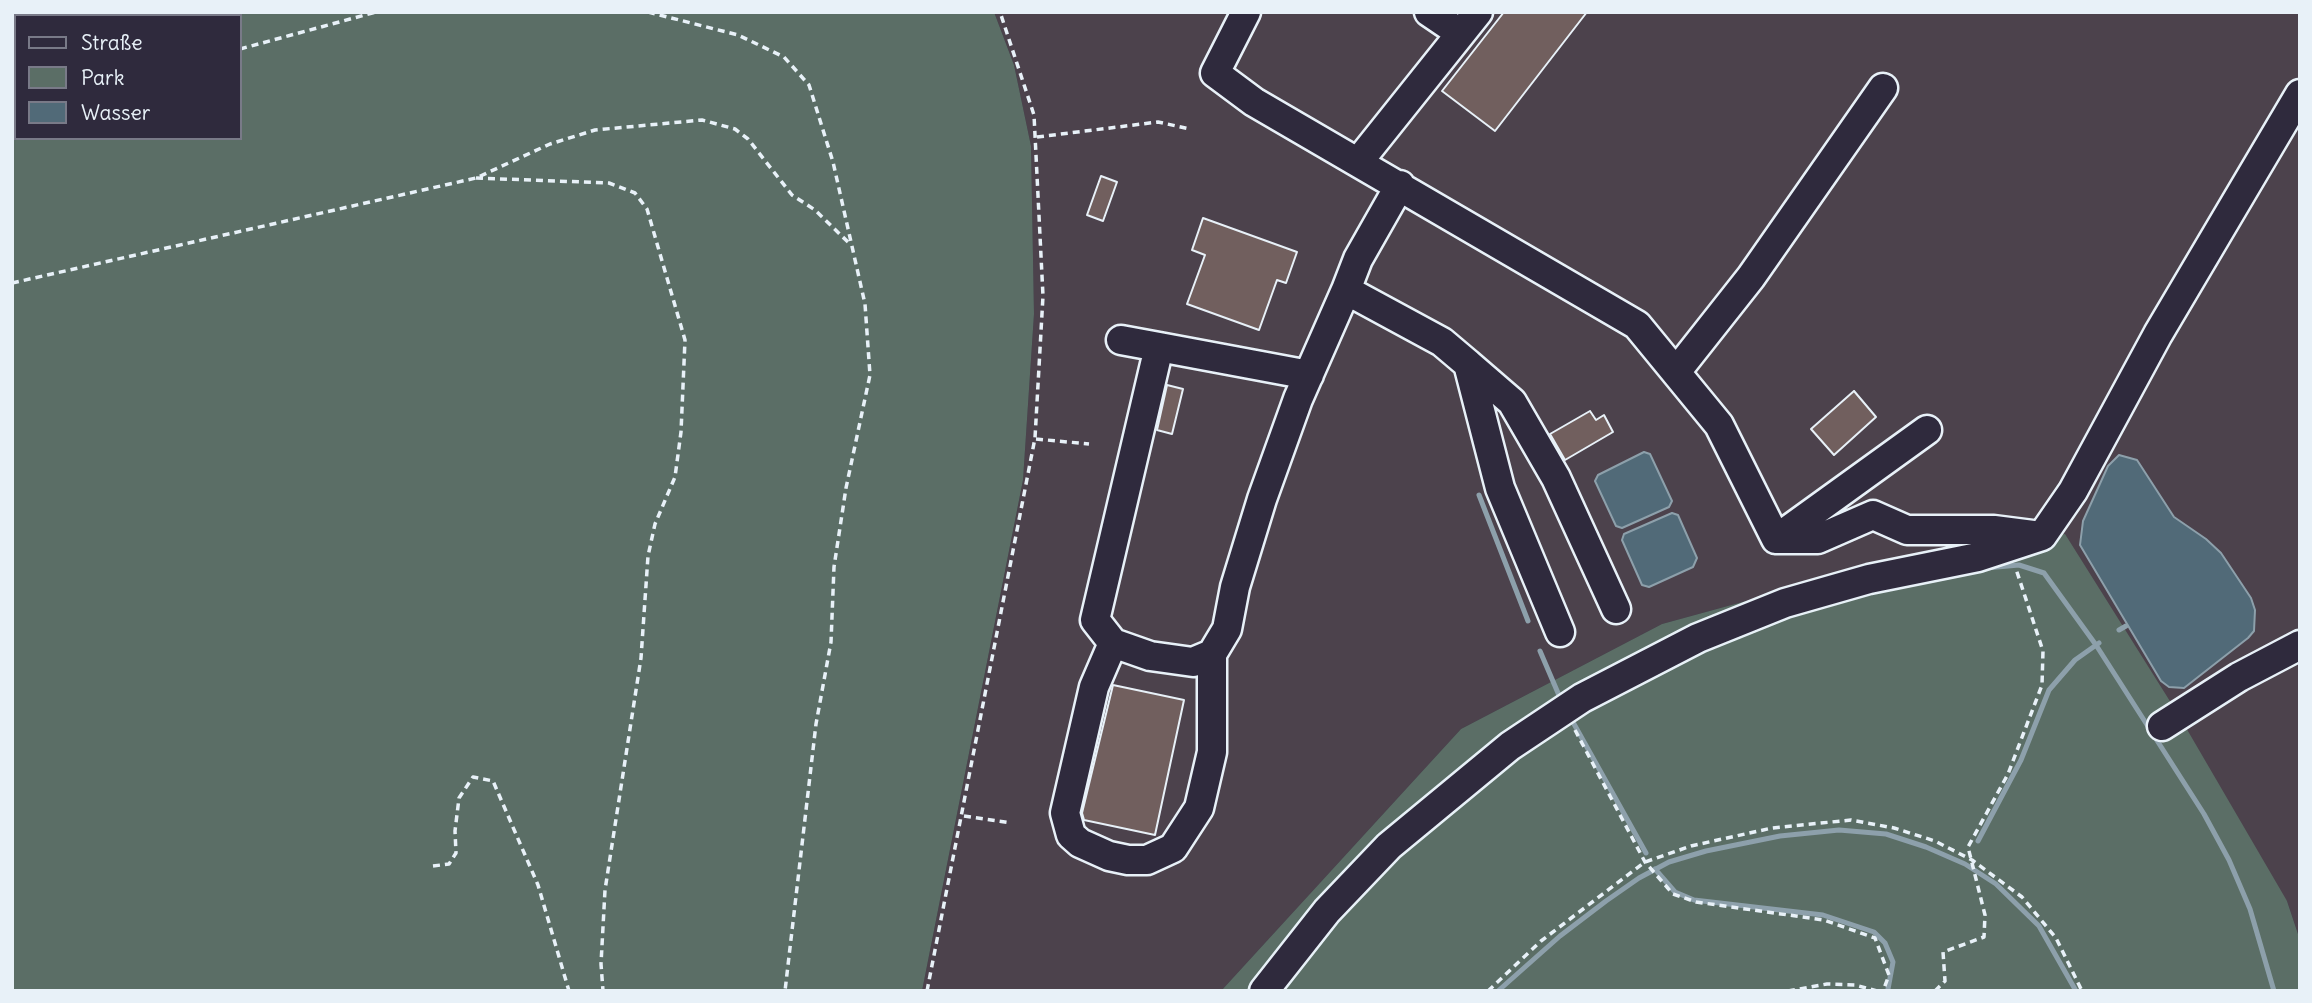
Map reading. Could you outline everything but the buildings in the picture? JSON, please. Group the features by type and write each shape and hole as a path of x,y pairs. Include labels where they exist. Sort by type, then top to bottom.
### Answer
{"lane":[{"path":"1246,12 1215,73 1254,102 1637,326 1719,425 1776,539"},
{"path":"1359,161 1469,23 1429,12"},
{"path":"1676,372 1751,278 1883,88"},
{"path":"1264,991 1327,911 1390,846 1468,778 1564,710 1652,659 1785,603 1869,579 1978,557 2042,536 2073,491 2158,334 2300,94"},
{"path":"1113,643 1094,687 1065,813 1071,835 1080,844 1109,856 1147,860 1159,857 1172,848 1199,808 1212,752 1212,654 1227,629 1235,587 1262,499 1309,375 1358,259 1400,185"},
{"path":"1346,290 1442,342 1511,402 1556,478 1616,609"},
{"path":"1121,340 1309,375"},
{"path":"1159,347 1095,620 1113,643 1150,656 1193,662 1212,654"},
{"path":"1468,364 1500,488 1560,632"},
{"path":"1776,539 1927,430"},
{"path":"1776,539 1818,539 1873,515 1907,530 1994,530 2042,536"},
{"path":"2162,726 2239,677 2300,645"}],"path":[{"path":"242,48 376,12"},
{"path":"648,12 738,35 784,57 809,85 834,162 864,304 870,375 845,488 834,567 831,642 816,724 785,991"},
{"path":"927,991 964,816 973,748 1035,438 1043,296 1036,137 1034,114 1000,12"},
{"path":"12,283 476,178 550,144 595,130 702,120 735,129 748,139 792,195 815,210 849,243"},
{"path":"1036,137 1158,122 1190,129"},
{"path":"476,178 609,183 635,192 647,209 685,340 681,432 675,477 655,524 648,555 641,658 605,890 601,964 603,991"},
{"path":"1035,438 1069,444 1089,444"},
{"path":"1934,991 1945,981 1943,952 1984,937 1985,915 1968,847 2008,774 2042,685 2043,651 2008,547"},
{"path":"1564,710 1645,862 1673,894 1696,902 1824,920 1875,938 1889,975 1883,991"},
{"path":"433,866 449,864 457,853 455,831 459,798 473,777 494,781 538,885 569,991"},
{"path":"964,816 1012,823"},
{"path":"1488,991 1541,942 1645,862 1691,846 1772,828 1852,820 1894,828 1935,841 1972,860 2022,897 2056,938 2082,991"},
{"path":"1788,991 1827,984 1855,985 1877,991"}],"shaded area":[{"path":"994,12 2300,12 2300,940 2287,901 1903,558 1662,624 1461,729 1221,991 922,991 1023,480 1034,314 1031,146 1014,65"}],"green space":[{"path":"12,12 994,12 1014,65 1031,146 1034,314 1023,480 922,991 12,991"},
{"path":"2065,534 2178,714 2287,901 2300,940 2300,991 1221,991 1461,729 1662,624 1903,558"}],"water":[{"path":"1644,452 1650,454 1672,501 1669,507 1622,528 1616,526 1595,481 1598,475"},
{"path":"2119,455 2137,460 2174,517 2221,553 2251,598 2255,610 2254,631 2248,638 2184,688 2169,687 2161,681 2080,545 2083,521 2108,466"},
{"path":"1672,513 1678,515 1697,558 1693,567 1649,587 1642,585 1622,540 1624,534"}],"waterway":[{"path":"1479,495 1528,621"},
{"path":"1986,568 2019,565 2044,573 2096,645 2204,814 2229,860 2250,909 2274,991"},
{"path":"2119,630 2126,626"},
{"path":"1978,841 2021,760 2049,690 2075,660 2099,643"},
{"path":"1540,651 1561,700"},
{"path":"1569,715 1646,853"},
{"path":"1498,991 1560,936 1606,901 1639,878 1669,862 1706,851 1780,836 1839,830 1886,834 1926,847 1965,864 1996,884 2039,926 2076,991"},
{"path":"1655,869 1675,892 1694,900 1823,915 1874,932 1885,943 1893,962 1888,989"}]}
